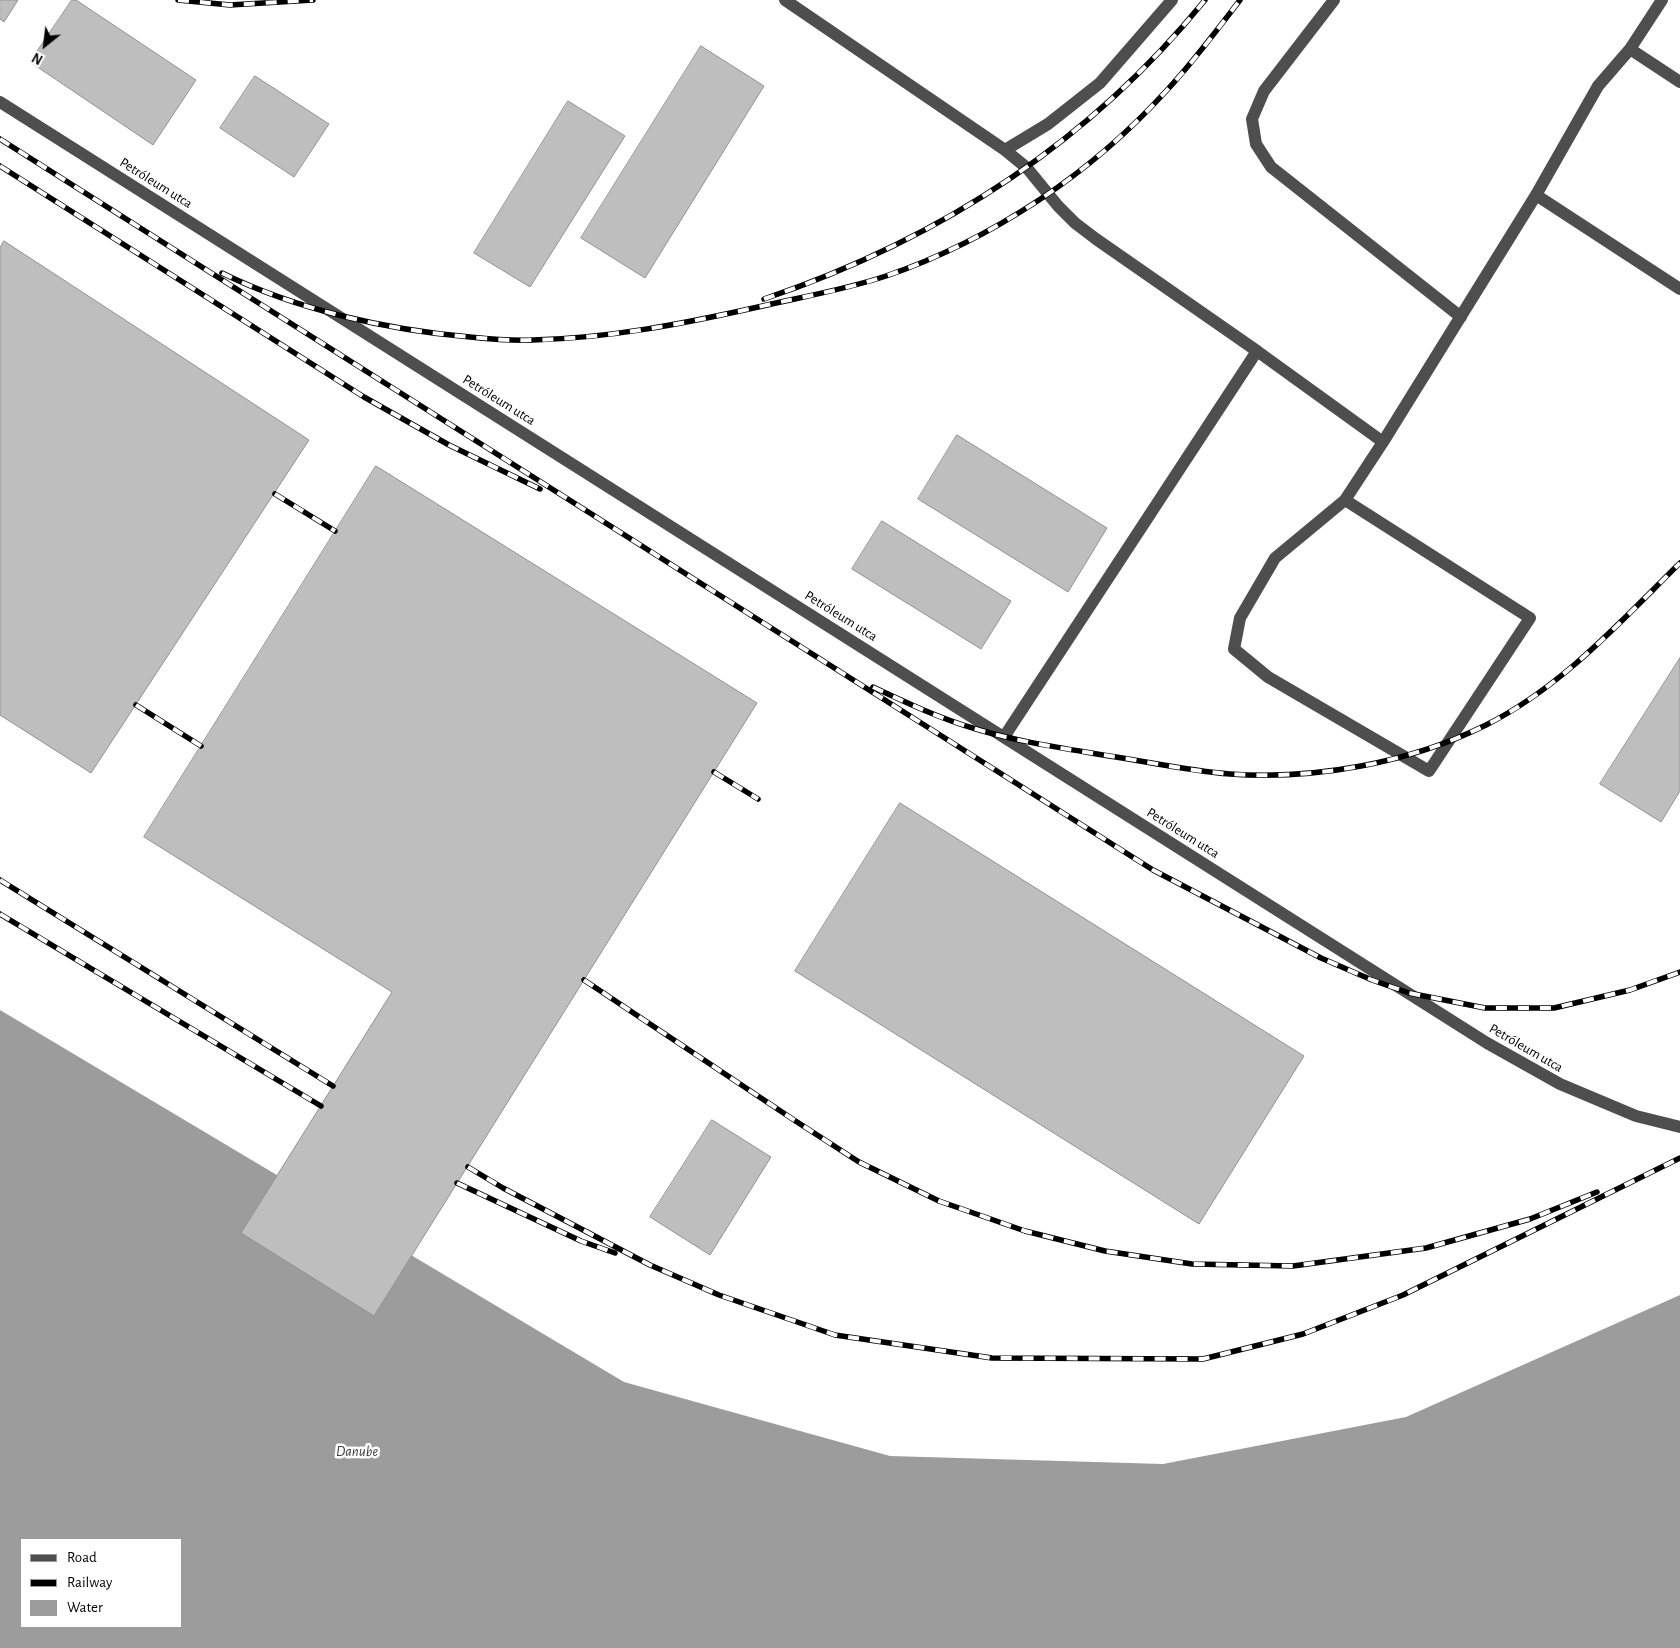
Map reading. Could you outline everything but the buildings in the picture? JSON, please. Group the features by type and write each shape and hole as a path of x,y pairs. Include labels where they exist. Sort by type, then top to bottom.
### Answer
{"street":[{"path":"785,0 1005,150 1027,168 1058,206 1082,229 1257,350 1383,442"},
{"path":"1005,150 1048,124 1100,82 1172,0"},
{"path":"1334,0 1264,91 1252,119 1256,144 1271,167 1461,317"},
{"path":"1344,500 1530,618 1428,770 1268,677 1234,649 1240,618 1274,558 1344,500 1383,442 1536,195 1598,86 1630,49 1662,0"},
{"path":"1630,49 1680,82"},
{"name":"Petróleum utca","path":"0,102 1486,1043 1560,1084 1636,1116 1680,1127"},
{"path":"1536,195 1680,289"},
{"path":"1004,737 1257,350"}],"water":[{"name":"Danube","path":"0,1010 624,1382 890,1456 1163,1464 1406,1417 1680,1295 1680,1648 0,1648"}],"railway":[{"path":"178,0 230,5 313,0"},
{"path":"764,299 828,275 890,248 949,216 1006,181 1060,142 1112,99 1160,51 1205,0"},
{"path":"222,273 281,298 343,316 439,334 517,340 562,339 646,329 730,313 854,285 906,269 965,243 1021,211 1074,175 1107,149 1153,105 1178,78 1240,0"},
{"path":"0,139 1153,870 1321,958 1372,980 1409,993 1485,1008 1554,1008 1630,990 1680,972"},
{"path":"0,166 364,397 449,445 540,489"},
{"path":"275,494 335,531"},
{"path":"873,687 924,710 993,734 1187,769 1230,774 1262,775 1295,774 1361,766 1426,750 1486,725 1514,710 1565,673 1589,652 1680,563"},
{"path":"136,705 201,746"},
{"path":"714,772 758,799"},
{"path":"0,880 333,1086"},
{"path":"0,914 321,1106"},
{"path":"584,980 859,1162 939,1201 1025,1231 1105,1251 1192,1264 1293,1266 1426,1248 1530,1219 1597,1192"},
{"path":"468,1167 503,1188 650,1265 719,1295 835,1335 992,1358 1203,1359 1303,1334 1403,1295 1680,1158"},
{"path":"457,1183 581,1241 615,1253"}]}
